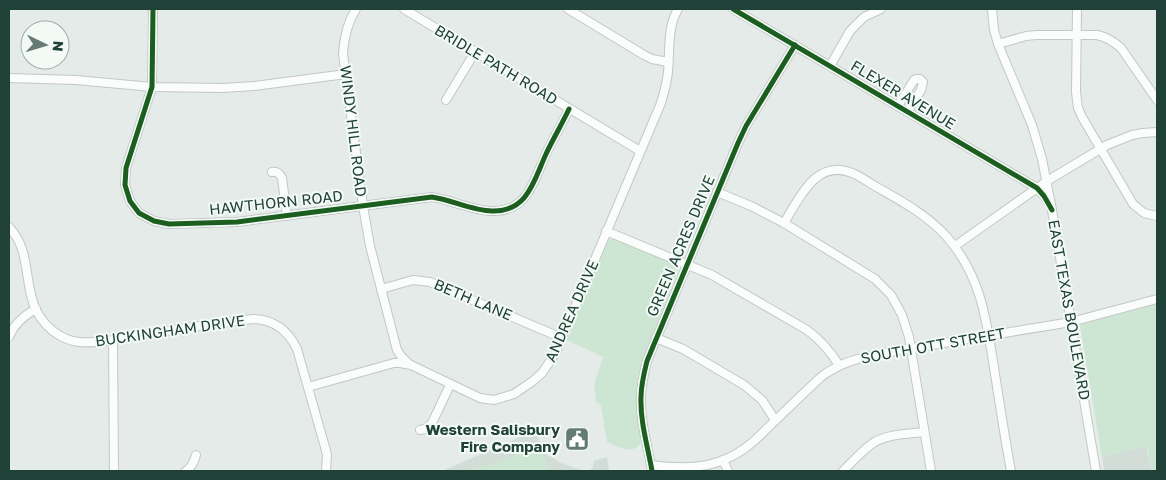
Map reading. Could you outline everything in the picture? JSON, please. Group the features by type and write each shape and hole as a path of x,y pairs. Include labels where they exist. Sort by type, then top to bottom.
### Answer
{"street":[{"name":"HAWTHORN ROAD","path":"153,9 152,87 124,178 130,201 139,213 154,221 169,224 237,222 432,197 484,210 507,209 523,200 533,186 546,154 569,109"},
{"name":"WINDY HILL ROAD","path":"356,9 345,36 344,54 363,206 370,246 397,350 400,356 411,365"},
{"name":"BRIDLE PATH ROAD","path":"404,9 640,151"},
{"path":"568,9 644,55 652,59 668,62"},
{"name":"ANDREA DRIVE","path":"308,387 394,363 400,363 411,365 480,398 494,400 514,394 529,385 542,373 555,354 562,338 664,92 667,81 670,32 678,9"},
{"name":"FLEXER AVENUE","path":"733,9 1036,188 1044,196 1052,210"},
{"path":"830,66 850,31 864,17 881,9"},
{"name":"EAST TEXAS BOULEVARD","path":"992,9 994,30 998,44 1032,125 1047,181 1096,471"},
{"path":"1077,9 1077,99 1082,117 1133,204 1144,213 1157,216"},
{"path":"998,44 1026,36 1077,35 1103,37 1121,48 1157,100"},
{"name":"GREEN ACRES DRIVE","path":"652,468 642,414 641,398 644,373 686,264 742,135 795,45"},
{"path":"446,100 475,52"},
{"path":"9,78 76,80 152,87 238,87 346,74"},
{"path":"898,106 914,80 920,79 923,82 922,87 907,112"},
{"path":"955,246 1036,188 1100,148 1121,138 1157,132"},
{"path":"784,223 807,185 813,179 833,170 846,171 853,173 917,210 932,222 955,246 975,280 984,311 1011,471"},
{"path":"272,172 277,172 282,178 287,216"},
{"path":"717,192 751,206 784,223 866,273 884,286 891,295 902,315 909,337 931,471"},
{"name":"BUCKINGHAM DRIVE","path":"9,227 16,234 22,248 36,309 46,325 70,340 88,342 113,340 246,320 263,320 284,330 297,348 325,447 326,471"},
{"path":"606,231 730,284 818,338 839,365"},
{"name":"BETH LANE","path":"381,289 413,280 430,282 562,338"},
{"name":"SOUTH OTT STREET","path":"652,468 690,468 702,466 723,460 745,448 821,377 839,365 867,356 1071,322 1157,299"},
{"path":"9,338 19,320 36,309"},
{"path":"656,338 683,349 744,385 762,400 775,420"},
{"path":"113,340 114,471"},
{"path":"420,430 425,429 432,423 450,385"},
{"path":"843,471 866,448 880,439 924,432"},
{"path":"186,471 191,467 196,455"},
{"path":"723,460 728,471"}],"shaded area":[{"path":"536,430 543,452 561,463 584,471 442,471"},
{"path":"1144,446 1147,448 1152,471 1104,471 1102,457"},
{"path":"607,457 609,471 589,471 593,467 594,461"}],"green space":[{"path":"610,239 616,239 670,261 677,266 678,272 642,360 638,380 637,407 642,438 636,448 628,450 607,442 601,405 596,402 594,385 603,357 567,340"},
{"path":"1157,304 1157,471 1152,471 1148,448 1144,446 1102,457 1080,326"},
{"path":"539,445 549,471 468,471 483,467"}],"cycle path":[{"path":"153,9 152,87 126,168 125,185 130,201 139,213 154,221 169,224 237,222 432,197 485,211 504,210 514,206 528,193 569,109"},
{"path":"733,9 1037,188 1052,210"},
{"path":"652,471 641,406 642,384 647,361 738,143 746,126 795,45"}],"place":[{"name":"Western Salisbury Fire Company","path":"577,439"}]}
